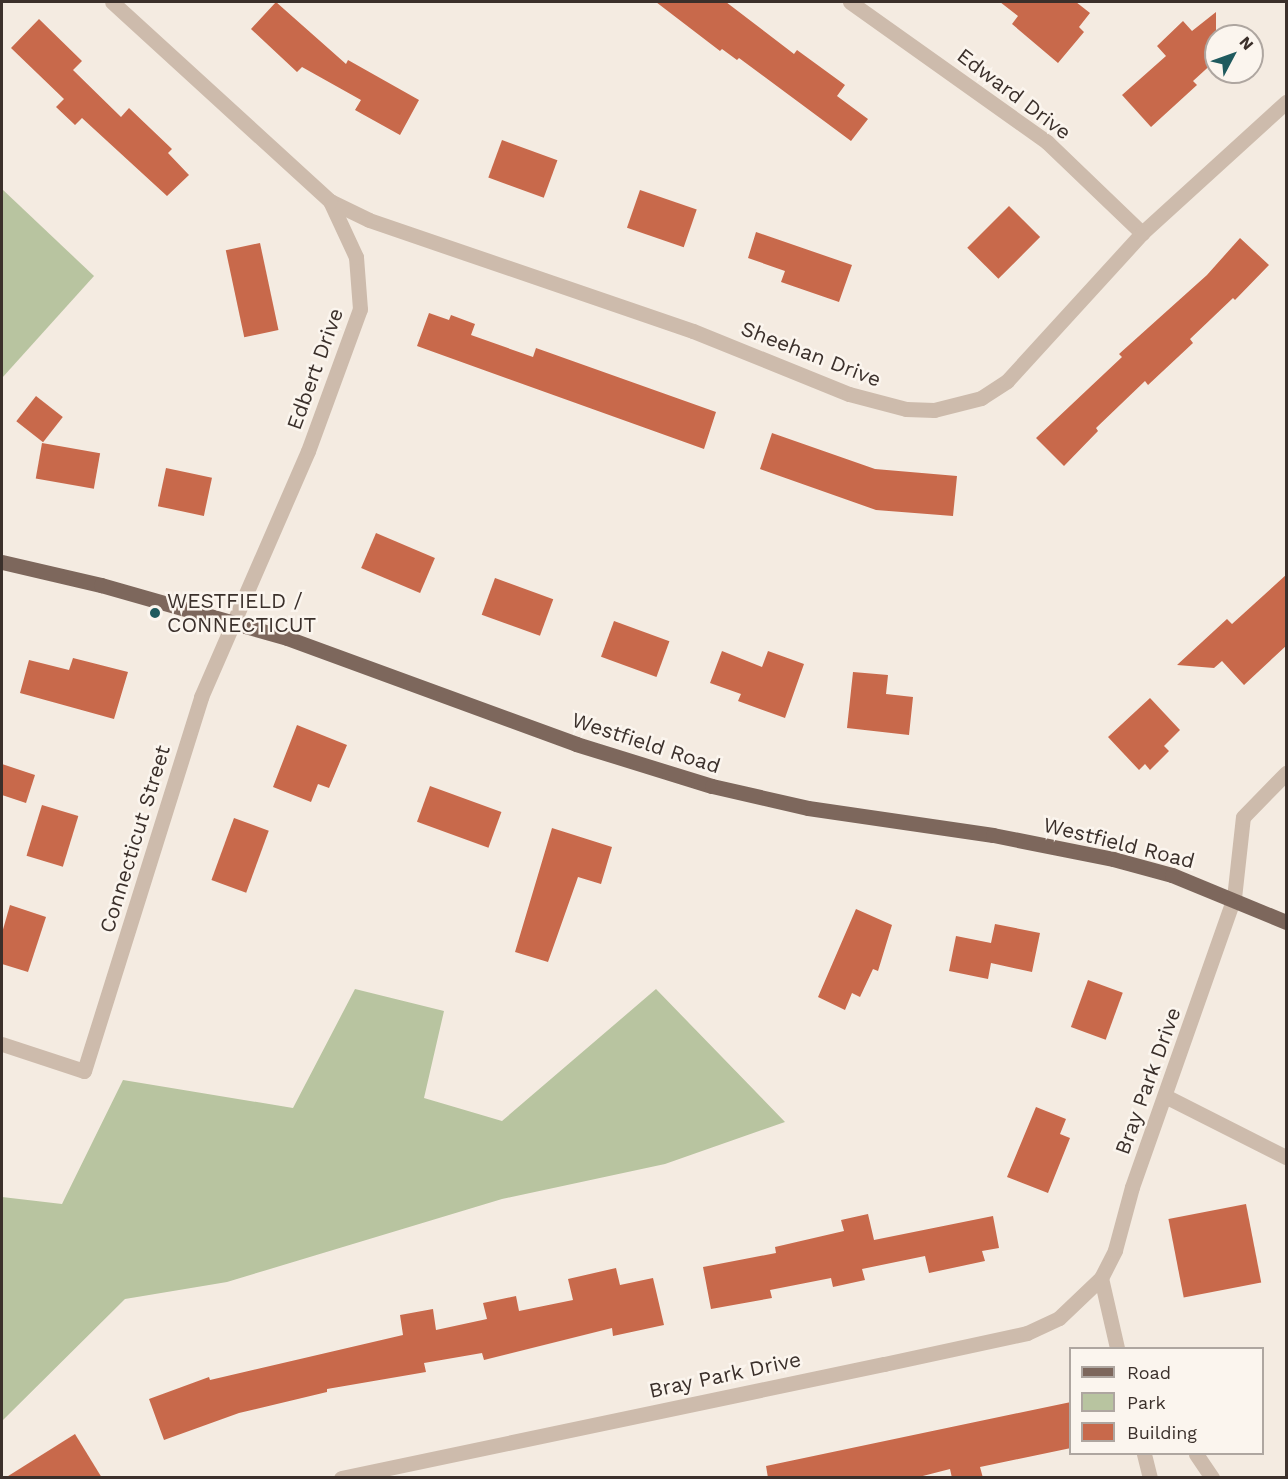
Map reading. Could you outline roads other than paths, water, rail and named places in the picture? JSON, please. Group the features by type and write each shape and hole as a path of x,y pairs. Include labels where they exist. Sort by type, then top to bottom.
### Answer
{"main road":[{"name":"Westfield Road","path":"2,562 236,623 384,672 588,747 712,786 808,808 1053,846 1172,875 1234,898 1287,922"}],"street":[{"name":"Edbert Drive","path":"112,2 330,201 356,257 360,309 308,451 236,623"},
{"name":"Edward Drive","path":"850,2 1047,142 1142,233"},
{"name":"Sheehan Drive","path":"330,201 369,220 693,332 849,394 906,409 934,410 981,398 1006,381 1142,233 1287,102"},
{"name":"Connecticut Street","path":"2,1044 84,1071 201,697 236,623"},
{"name":"Bray Park Drive","path":"340,1478 1027,1332 1059,1318 1101,1278 1115,1250 1132,1187 1234,898 1243,817 1287,772"},
{"path":"1165,1096 1287,1157"},
{"path":"1101,1278 1117,1347"},
{"path":"1144,1455 1150,1478"},
{"path":"1197,1455 1212,1478"}],"place":[{"name":"WESTFIELD / CONNECTICUT","path":"155,613"}]}
